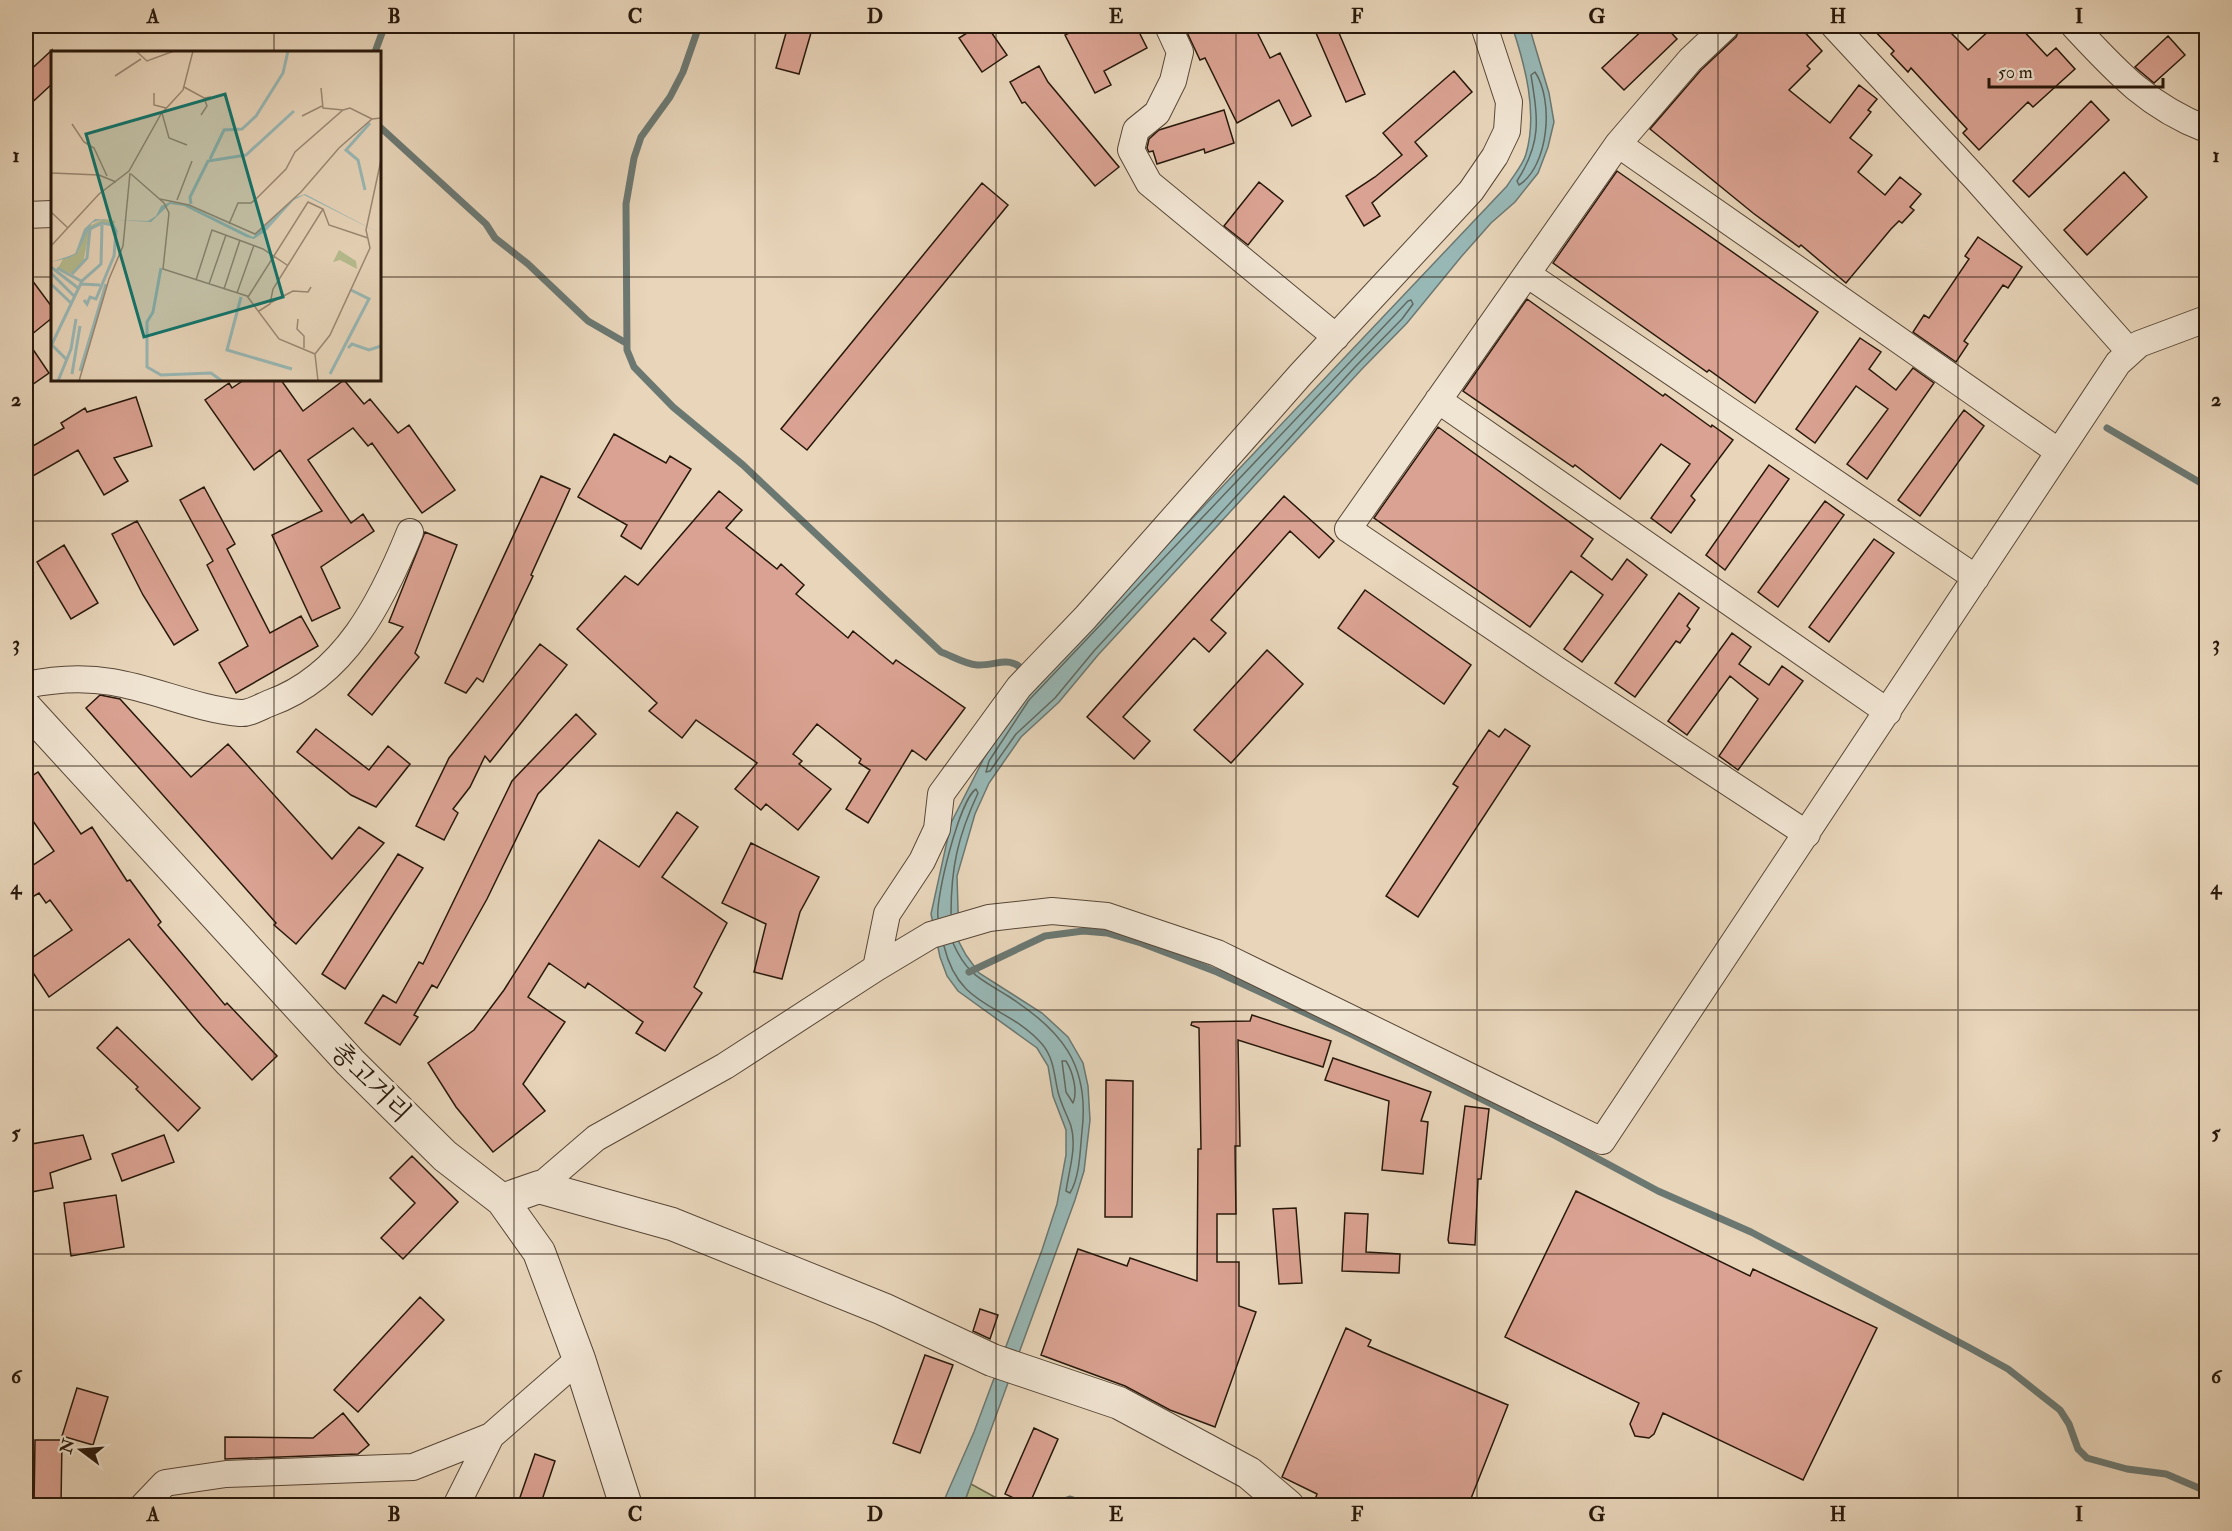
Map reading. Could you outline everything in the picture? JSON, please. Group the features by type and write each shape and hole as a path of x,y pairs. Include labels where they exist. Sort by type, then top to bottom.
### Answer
{"street":[{"path":"1168,26 1180,52 1173,81 1157,113 1136,130 1131,150 1149,183 1336,337"},
{"path":"876,968 887,914 922,861 937,829 941,794 1019,687 1085,618 1336,337 1471,191 1495,156 1507,131 1509,102 1484,26"},
{"path":"1726,26 1690,60 1618,144 1348,529 1807,834"},
{"path":"1833,26 1977,180 2130,352"},
{"path":"2074,26 2124,80 2175,117 2206,129"},
{"path":"1618,144 2059,452"},
{"path":"26,215 51,214"},
{"path":"1527,274 1976,578"},
{"path":"502,1200 539,1186 596,1138 725,1066 931,935 989,918 1052,911 1107,916 1206,949 1602,1141 2118,363 2139,344 2206,319"},
{"path":"1438,400 1888,712"},
{"path":"26,685 78,679 112,682 190,703 243,713 288,697 330,668 355,639 391,578 410,532"},
{"name":"총고거리","path":"26,708 350,1062 446,1156 502,1200 539,1252 579,1359 626,1506"},
{"path":"539,1186 672,1224 883,1309 992,1359 1119,1403 1249,1473 1288,1506"},
{"path":"144,1506 165,1483 226,1474 413,1467 491,1436 579,1359"},
{"path":"456,1506 491,1436"}],"green space":[{"path":"971,1484 1002,1501 999,1505 963,1506"}],"water":[{"path":"1512,26 1529,26 1549,93 1554,122 1538,173 1515,202 1491,223 1461,257 1407,323 1098,655 1059,702 1021,737 989,783 975,814 957,876 959,942 979,973 1042,1013 1068,1037 1083,1063 1088,1086 1090,1120 1084,1171 1075,1200 964,1503 963,1505 942,1505 974,1432 1042,1250 1057,1204 1066,1155 1066,1130 1053,1096 1048,1066 1037,1048 958,991 947,976 940,957 931,914 951,823 984,758 1024,696 1507,186 1525,158 1531,122 1525,73"}],"building":[{"path":"788,26 813,26 799,74 776,68"},
{"path":"978,26 987,26 1007,55 982,72 959,38"},
{"path":"1083,26 1136,26 1147,48 1104,71 1111,85 1095,93 1065,35"},
{"path":"1184,26 1254,26 1270,58 1280,53 1311,116 1292,126 1279,100 1237,123 1205,58 1200,60"},
{"path":"1313,26 1336,26 1365,94 1346,102"},
{"path":"1647,26 1665,26 1677,39 1624,90 1602,68"},
{"path":"1741,26 1799,26 1822,51 1807,66 1810,69 1789,90 1830,123 1859,85 1877,99 1868,110 1871,112 1850,138 1872,155 1858,172 1885,195 1900,177 1921,194 1910,207 1914,210 1902,223 1899,221 1891,229 1846,283 1801,245 1799,247 1753,213 1650,129 1701,70 1736,37"},
{"path":"1870,26 1944,26 1968,50 1994,26 2019,26 2047,56 2056,48 2075,69 2033,107 2028,102 1979,150 1963,133 1967,129 1911,68 1908,72 1891,54 1894,51"},
{"path":"2168,36 2185,55 2154,83 2135,67"},
{"path":"52,50 51,85 26,108 26,74"},
{"path":"1039,66 1048,82 1119,167 1095,186 1025,102 1022,103 1010,82"},
{"path":"1454,71 1472,92 1415,142 1427,156 1372,203 1380,216 1364,226 1346,196 1375,177 1402,155 1383,133"},
{"path":"2091,101 2109,120 2029,197 2013,181"},
{"path":"1224,110 1234,143 1205,153 1204,149 1157,164 1153,151 1149,152 1147,148 1149,139 1159,130"},
{"path":"1617,171 1818,312 1755,403 1709,370 1707,372 1553,263"},
{"path":"2124,172 2147,197 2087,255 2064,230"},
{"path":"1259,182 1283,201 1248,245 1224,226"},
{"path":"982,183 1008,205 807,450 781,429"},
{"path":"1978,237 2022,267 2008,288 2003,285 1964,341 1968,344 1956,362 1913,332 1924,315 1929,318 1969,259 1965,256"},
{"path":"26,272 51,306 51,319 26,339"},
{"path":"1527,299 1663,396 1665,394 1733,440 1691,496 1695,500 1671,533 1651,518 1690,464 1661,444 1620,499 1575,465 1573,467 1463,391"},
{"path":"1860,338 1881,352 1869,369 1896,390 1913,368 1934,383 1867,479 1847,464 1888,409 1856,386 1815,443 1796,429"},
{"path":"26,339 49,373 26,389"},
{"path":"242,381 282,381 303,411 345,381 364,404 370,399 398,433 409,425 455,490 422,513 372,443 368,446 353,428 308,460 351,523 363,514 374,531 321,567 340,608 312,621 272,535 322,511 280,450 254,470 205,400 229,383 232,388"},
{"path":"136,397 152,446 114,458 128,481 104,495 78,450 26,480 26,450 64,428 61,423 85,408 87,412"},
{"path":"1964,410 1984,426 1920,516 1898,500"},
{"path":"1438,427 1593,539 1581,556 1612,580 1627,559 1647,575 1582,662 1564,649 1603,595 1571,571 1530,627 1374,518"},
{"path":"614,434 666,463 670,456 691,469 641,549 621,536 627,525 578,497"},
{"path":"1769,465 1789,479 1725,570 1706,555"},
{"path":"541,476 570,489 531,575 533,576 483,682 477,678 466,693 445,683"},
{"path":"204,487 235,544 227,549 270,633 301,616 318,646 236,693 219,663 248,646 207,565 213,561 180,500"},
{"path":"719,491 742,510 726,528 777,569 781,564 804,585 796,594 848,638 853,631 893,664 896,660 965,708 926,760 912,750 868,823 846,809 870,770 859,763 861,759 817,724 793,754 802,761 799,764 831,789 798,830 766,804 761,810 735,789 757,763 696,720 682,738 649,711 657,703 577,629 625,576 638,585"},
{"path":"1284,496 1334,541 1319,558 1290,531 1211,620 1226,633 1209,652 1194,638 1123,717 1150,741 1134,759 1087,717"},
{"path":"1825,501 1844,515 1778,607 1758,592"},
{"path":"137,521 198,630 174,645 143,595 112,534"},
{"path":"425,532 457,545 415,653 419,657 372,715 348,695 403,627 389,622"},
{"path":"1874,539 1894,553 1829,642 1809,627"},
{"path":"64,545 98,603 71,619 37,562"},
{"path":"1365,590 1471,665 1444,704 1338,628"},
{"path":"1679,593 1699,608 1687,626 1690,629 1680,643 1676,641 1635,697 1615,683"},
{"path":"1732,633 1751,647 1739,664 1769,685 1782,666 1803,681 1738,770 1719,756 1758,699 1730,676 1687,735 1668,721"},
{"path":"540,644 567,665 490,762 485,756 470,787 453,809 458,813 444,840 416,826 449,758"},
{"path":"1267,650 1303,684 1231,763 1194,730"},
{"path":"100,695 120,699 191,777 228,744 332,859 359,827 384,843 296,944 274,925 276,923 86,708"},
{"path":"576,714 596,734 538,794 487,899 437,988 432,985 414,1015 418,1017 400,1045 365,1023 383,995 396,1003 419,962 423,964 512,781"},
{"path":"316,729 369,770 388,746 410,764 376,807 351,795 297,752"},
{"path":"1505,729 1530,746 1418,917 1386,896 1458,787 1453,784 1489,730 1499,737"},
{"path":"38,772 81,834 92,827 127,881 130,880 161,922 158,925 225,1005 227,1003 277,1056 252,1080 202,1026 129,939 49,997 26,962 72,930 50,900 46,903 39,893 26,901 26,870 54,851 26,811 26,780"},
{"path":"677,812 698,827 662,877 727,923 694,987 702,993 665,1051 636,1033 643,1022 588,983 585,988 549,963 528,997 565,1022 523,1084 545,1111 493,1152 456,1107 428,1063 474,1030 504,990 599,840 639,867"},
{"path":"751,843 819,877 800,912 782,979 754,972 766,924 722,903"},
{"path":"398,854 423,868 345,989 322,974"},
{"path":"1252,1015 1331,1041 1323,1067 1238,1040 1240,1146 1235,1146 1236,1214 1217,1214 1217,1262 1239,1262 1239,1306 1256,1312 1215,1427 1170,1410 1125,1386 1041,1355 1078,1249 1127,1266 1130,1258 1197,1281 1198,1149 1201,1149 1199,1028 1191,1025 1192,1022 1250,1021"},
{"path":"117,1027 200,1108 178,1131 136,1089 138,1087 97,1048"},
{"path":"1333,1058 1431,1092 1421,1121 1428,1122 1423,1174 1382,1170 1389,1101 1325,1080"},
{"path":"1106,1080 1133,1081 1132,1217 1105,1217"},
{"path":"1465,1106 1489,1109 1481,1179 1478,1179 1475,1245 1449,1243 1448,1240"},
{"path":"83,1135 91,1159 50,1173 53,1188 26,1193 26,1145"},
{"path":"164,1135 174,1162 122,1181 112,1154"},
{"path":"412,1156 458,1202 403,1259 381,1238 415,1203 390,1178"},
{"path":"1576,1191 1750,1276 1753,1269 1877,1328 1803,1480 1663,1413 1654,1434 1649,1438 1635,1436 1630,1424 1639,1403 1505,1337"},
{"path":"116,1195 124,1247 71,1256 64,1203"},
{"path":"1296,1208 1302,1283 1279,1284 1273,1209"},
{"path":"1345,1213 1368,1214 1366,1252 1400,1254 1399,1273 1342,1271"},
{"path":"420,1297 444,1320 358,1412 334,1390"},
{"path":"980,1309 998,1315 990,1339 973,1331"},
{"path":"1346,1328 1371,1340 1368,1346 1508,1405 1468,1506 1313,1506 1317,1494 1282,1477"},
{"path":"925,1355 953,1365 920,1453 893,1443"},
{"path":"77,1388 108,1397 93,1445 62,1436"},
{"path":"343,1413 369,1445 358,1454 225,1459 225,1437 313,1438"},
{"path":"1034,1428 1058,1439 1029,1505 1005,1494"},
{"path":"35,1440 62,1440 61,1506 34,1506"},
{"path":"535,1454 555,1461 540,1506 517,1506"}],"waterway":[{"path":"375,51 382,33 380,26"},
{"path":"699,26 683,72 670,97 641,137 634,158 626,204 627,350 634,367 673,407 743,465 941,652 963,662 977,665 1014,663 1025,672"},
{"path":"381,128 486,224 495,238 528,264 588,321 626,343"},
{"path":"2107,428 2206,486"},
{"path":"969,972 1045,936 1083,931 1107,933 1141,943 1217,972 1353,1035 1552,1134 1658,1191 1751,1232 2008,1369 2060,1410 2069,1424 2078,1449 2087,1458 2127,1469 2166,1474 2206,1491"},
{"path":"1051,1506 1070,1499 1092,1506"}]}
